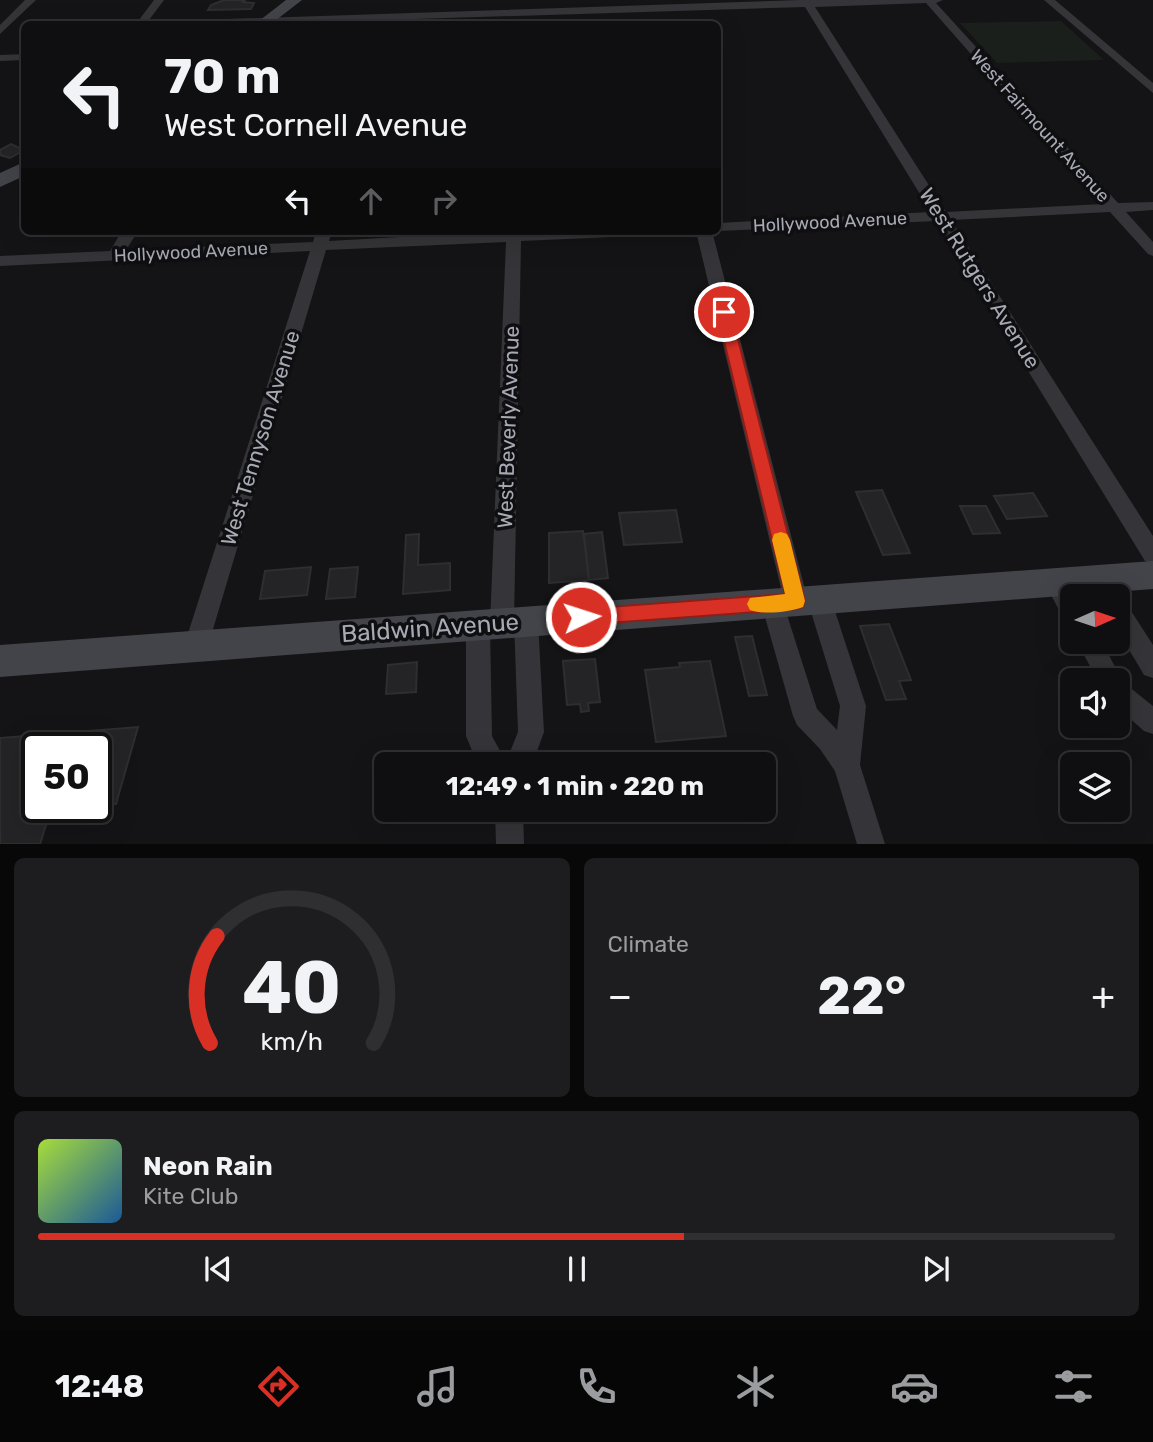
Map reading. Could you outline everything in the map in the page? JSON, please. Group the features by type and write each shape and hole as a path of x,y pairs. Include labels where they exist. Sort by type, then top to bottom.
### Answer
{"main road":[{"path":"267,21 295,0"},
{"path":"0,181 21,170"},
{"name":"Baldwin Avenue","path":"1120,584 1153,575"},
{"name":"Baldwin Avenue","path":"0,661 1055,582 1072,584"}],"street":[{"path":"0,31 31,0"},
{"path":"143,21 159,0"},
{"path":"520,19 521,0"},
{"name":"West Fairmount Avenue","path":"928,0 1153,251"},
{"path":"389,21 520,19 647,5 939,0"},
{"path":"1049,0 1153,89"},
{"name":"West Rutgers Avenue","path":"808,2 1153,555"},
{"path":"0,58 21,57"},
{"name":"Hollywood Avenue","path":"721,227 1153,206"},
{"path":"115,256 128,235"},
{"name":"Hollywood Avenue","path":"0,261 115,256 322,238 466,235"},
{"name":"West Beverly Avenue","path":"502,623 514,235"},
{"path":"705,235 796,601 806,716 829,740 847,766"},
{"name":"West Tennyson Avenue","path":"196,646 322,238"},
{"path":"1055,582 1060,591"},
{"path":"796,601 853,706 854,719 847,738 847,766 871,844"},
{"path":"485,752 479,736 502,623"},
{"path":"502,623 531,732 524,752"},
{"path":"1130,630 1153,667"},
{"path":"1130,702 1153,722"},
{"path":"509,822 510,844"}],"shaded area":[{"path":"1061,21 1104,60 997,63 960,23"}],"building":[{"path":"224,0 254,3 251,9 208,10 211,5"},
{"path":"11,144 21,149 21,152 10,158 0,155 0,150"},
{"path":"882,490 910,553 883,555 856,492"},
{"path":"1033,493 1047,516 1007,519 994,496"},
{"path":"960,506 986,506 1000,533 973,534"},
{"path":"676,510 682,542 624,545 619,513"},
{"path":"583,531 589,580 549,583 549,533"},
{"path":"602,532 608,578 589,580 584,534"},
{"path":"419,534 418,565 450,563 450,590 403,594 406,535"},
{"path":"311,567 307,595 260,599 265,571"},
{"path":"358,567 355,597 326,599 330,569"},
{"path":"889,624 911,680 899,681 906,699 886,700 860,626"},
{"path":"752,636 767,695 749,696 735,637"},
{"path":"595,659 600,702 588,703 589,711 581,712 580,704 567,705 563,661"},
{"path":"710,661 726,736 656,742 645,670 680,667 679,663"},
{"path":"417,662 416,692 386,694 388,665"},
{"path":"138,727 116,804 112,804 112,732 75,732"},
{"path":"21,736 21,823 47,823 40,844 0,844 0,738"}],"slow traffic":[{"path":"757,604 796,601 781,540"}],"route":[{"path":"581,617 796,601 724,312"}]}
